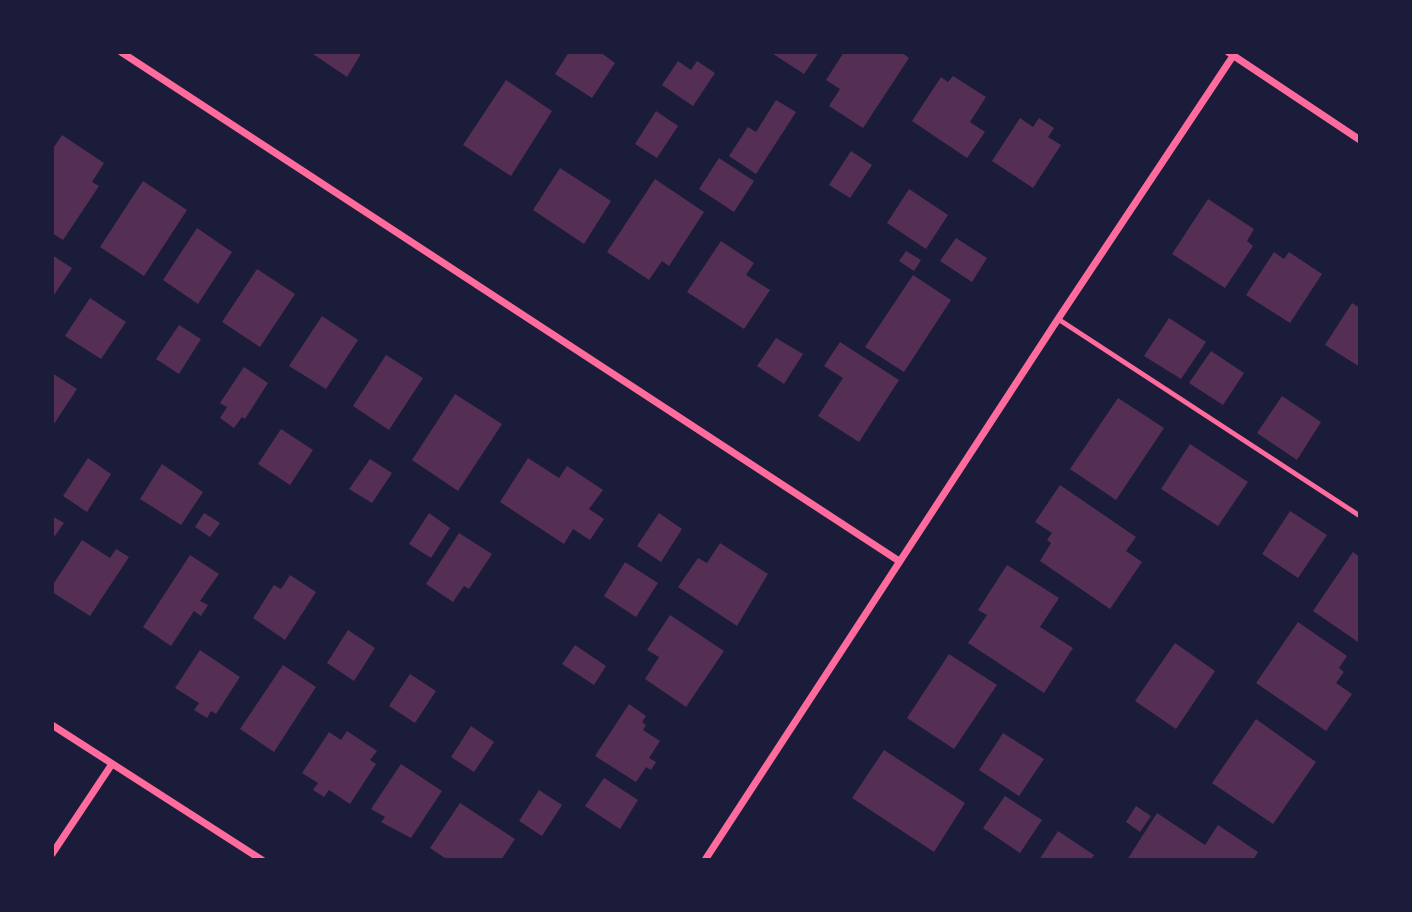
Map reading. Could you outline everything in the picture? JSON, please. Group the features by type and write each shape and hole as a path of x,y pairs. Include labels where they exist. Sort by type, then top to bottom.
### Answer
{"street":[{"path":"121,52 899,561"},
{"path":"705,859 1230,54 1360,140"},
{"path":"52,725 262,859"},
{"path":"52,854 112,764"}],"lane":[{"path":"1058,319 1360,516"}],"building":[{"path":"310,52 362,52 347,77"},
{"path":"569,52 600,52 615,63 592,98 555,74"},
{"path":"770,52 819,52 804,74"},
{"path":"844,52 901,52 909,58 863,128 829,106 840,89 826,80"},
{"path":"678,61 691,70 697,61 715,73 693,106 662,85"},
{"path":"953,76 986,97 970,122 985,132 967,158 912,121 941,77 948,82"},
{"path":"506,80 552,111 511,176 463,145"},
{"path":"776,100 796,112 756,174 729,156 748,127 756,132"},
{"path":"656,111 678,126 657,158 635,144"},
{"path":"1020,118 1033,127 1039,118 1054,128 1048,137 1061,145 1033,188 992,161"},
{"path":"62,135 104,163 92,182 99,186 63,240 52,233 52,150"},
{"path":"851,151 872,165 850,198 829,185"},
{"path":"719,158 754,181 734,212 699,189"},
{"path":"560,168 611,201 584,244 533,210"},
{"path":"655,179 704,212 669,266 662,261 649,280 607,252"},
{"path":"143,181 187,210 144,276 100,247"},
{"path":"909,189 948,215 926,249 887,223"},
{"path":"1208,199 1254,229 1247,241 1253,246 1225,288 1172,254"},
{"path":"197,228 232,252 198,304 163,280"},
{"path":"956,238 987,258 972,282 940,261"},
{"path":"721,241 754,263 746,275 770,290 744,329 687,292"},
{"path":"906,251 921,260 914,271 899,261"},
{"path":"1274,252 1284,259 1289,252 1322,274 1290,323 1246,295"},
{"path":"52,255 72,268 52,298"},
{"path":"257,269 295,294 260,347 222,322"},
{"path":"913,275 951,300 904,372 865,347"},
{"path":"90,298 126,322 101,359 65,336"},
{"path":"1352,303 1360,308 1360,367 1325,345"},
{"path":"322,316 358,340 326,389 289,366"},
{"path":"1169,318 1206,342 1181,379 1144,356"},
{"path":"179,325 201,339 179,374 156,359"},
{"path":"776,338 803,354 784,384 757,366"},
{"path":"840,342 899,380 859,442 818,416 843,378 824,366"},
{"path":"1211,351 1244,373 1223,405 1189,383"},
{"path":"386,355 423,378 389,430 353,406"},
{"path":"244,367 268,383 245,419 242,417 234,428 220,418 227,407 220,403"},
{"path":"52,373 77,389 52,427"},
{"path":"455,394 502,424 458,491 412,460"},
{"path":"1282,396 1321,422 1297,460 1257,433"},
{"path":"1118,398 1164,428 1116,500 1070,469"},
{"path":"281,429 313,450 290,485 258,464"},
{"path":"1190,444 1248,482 1218,526 1161,489"},
{"path":"88,458 111,474 87,512 63,496"},
{"path":"528,458 559,478 567,466 603,490 589,509 604,519 590,540 573,529 564,544 500,502"},
{"path":"370,459 392,473 372,503 349,489"},
{"path":"162,464 203,492 181,525 140,499"},
{"path":"1060,485 1136,537 1126,551 1142,562 1110,609 1040,561 1051,543 1047,540 1052,533 1035,522"},
{"path":"1290,511 1327,535 1298,578 1262,554"},
{"path":"204,513 220,523 210,537 195,527"},
{"path":"429,513 450,528 431,558 409,544"},
{"path":"659,513 682,529 661,562 637,546"},
{"path":"52,516 64,523 52,540"},
{"path":"459,533 492,554 469,589 464,586 453,602 426,584"},
{"path":"82,540 110,558 116,549 129,557 90,616 52,592 52,586"},
{"path":"720,543 768,574 737,626 678,587 698,558 707,563"},
{"path":"1353,552 1360,557 1358,642 1313,611"},
{"path":"190,555 219,574 200,601 208,605 201,616 194,611 171,646 143,627"},
{"path":"625,562 658,583 636,617 604,596"},
{"path":"1007,565 1059,598 1040,627 1073,648 1044,693 968,643 987,615 978,610"},
{"path":"290,575 316,592 285,640 253,618 274,585 281,589"},
{"path":"670,615 724,651 686,707 645,679 659,657 647,650"},
{"path":"1298,622 1347,656 1339,668 1344,672 1336,683 1352,694 1326,731 1256,683"},
{"path":"348,630 375,648 354,681 327,663"},
{"path":"1175,643 1215,671 1176,729 1135,701"},
{"path":"575,645 606,666 594,685 562,664"},
{"path":"200,650 240,677 216,714 211,711 207,718 194,710 199,703 175,688"},
{"path":"949,654 997,685 954,749 907,718"},
{"path":"283,665 316,687 274,752 240,729"},
{"path":"410,674 436,691 415,723 389,706"},
{"path":"629,704 646,716 642,722 646,725 643,730 660,741 649,758 656,762 651,770 646,767 636,782 595,756"},
{"path":"1256,719 1316,762 1273,824 1212,783"},
{"path":"471,726 494,742 474,772 451,757"},
{"path":"347,731 377,751 370,760 376,764 350,804 329,790 324,797 313,790 318,783 302,773 329,732 341,740"},
{"path":"1003,733 1044,759 1019,796 979,770"},
{"path":"884,750 965,803 934,852 852,798"},
{"path":"401,764 442,791 411,838 381,822 385,817 371,809"},
{"path":"604,778 638,800 620,829 585,806"},
{"path":"539,790 562,805 542,836 519,821"},
{"path":"1005,796 1042,820 1020,853 983,828"},
{"path":"460,803 515,839 501,860 448,860 430,848"},
{"path":"1136,806 1151,816 1140,832 1126,822"},
{"path":"1157,813 1205,845 1218,825 1258,852 1253,860 1127,860"},
{"path":"1058,831 1094,855 1091,860 1039,860"}]}
